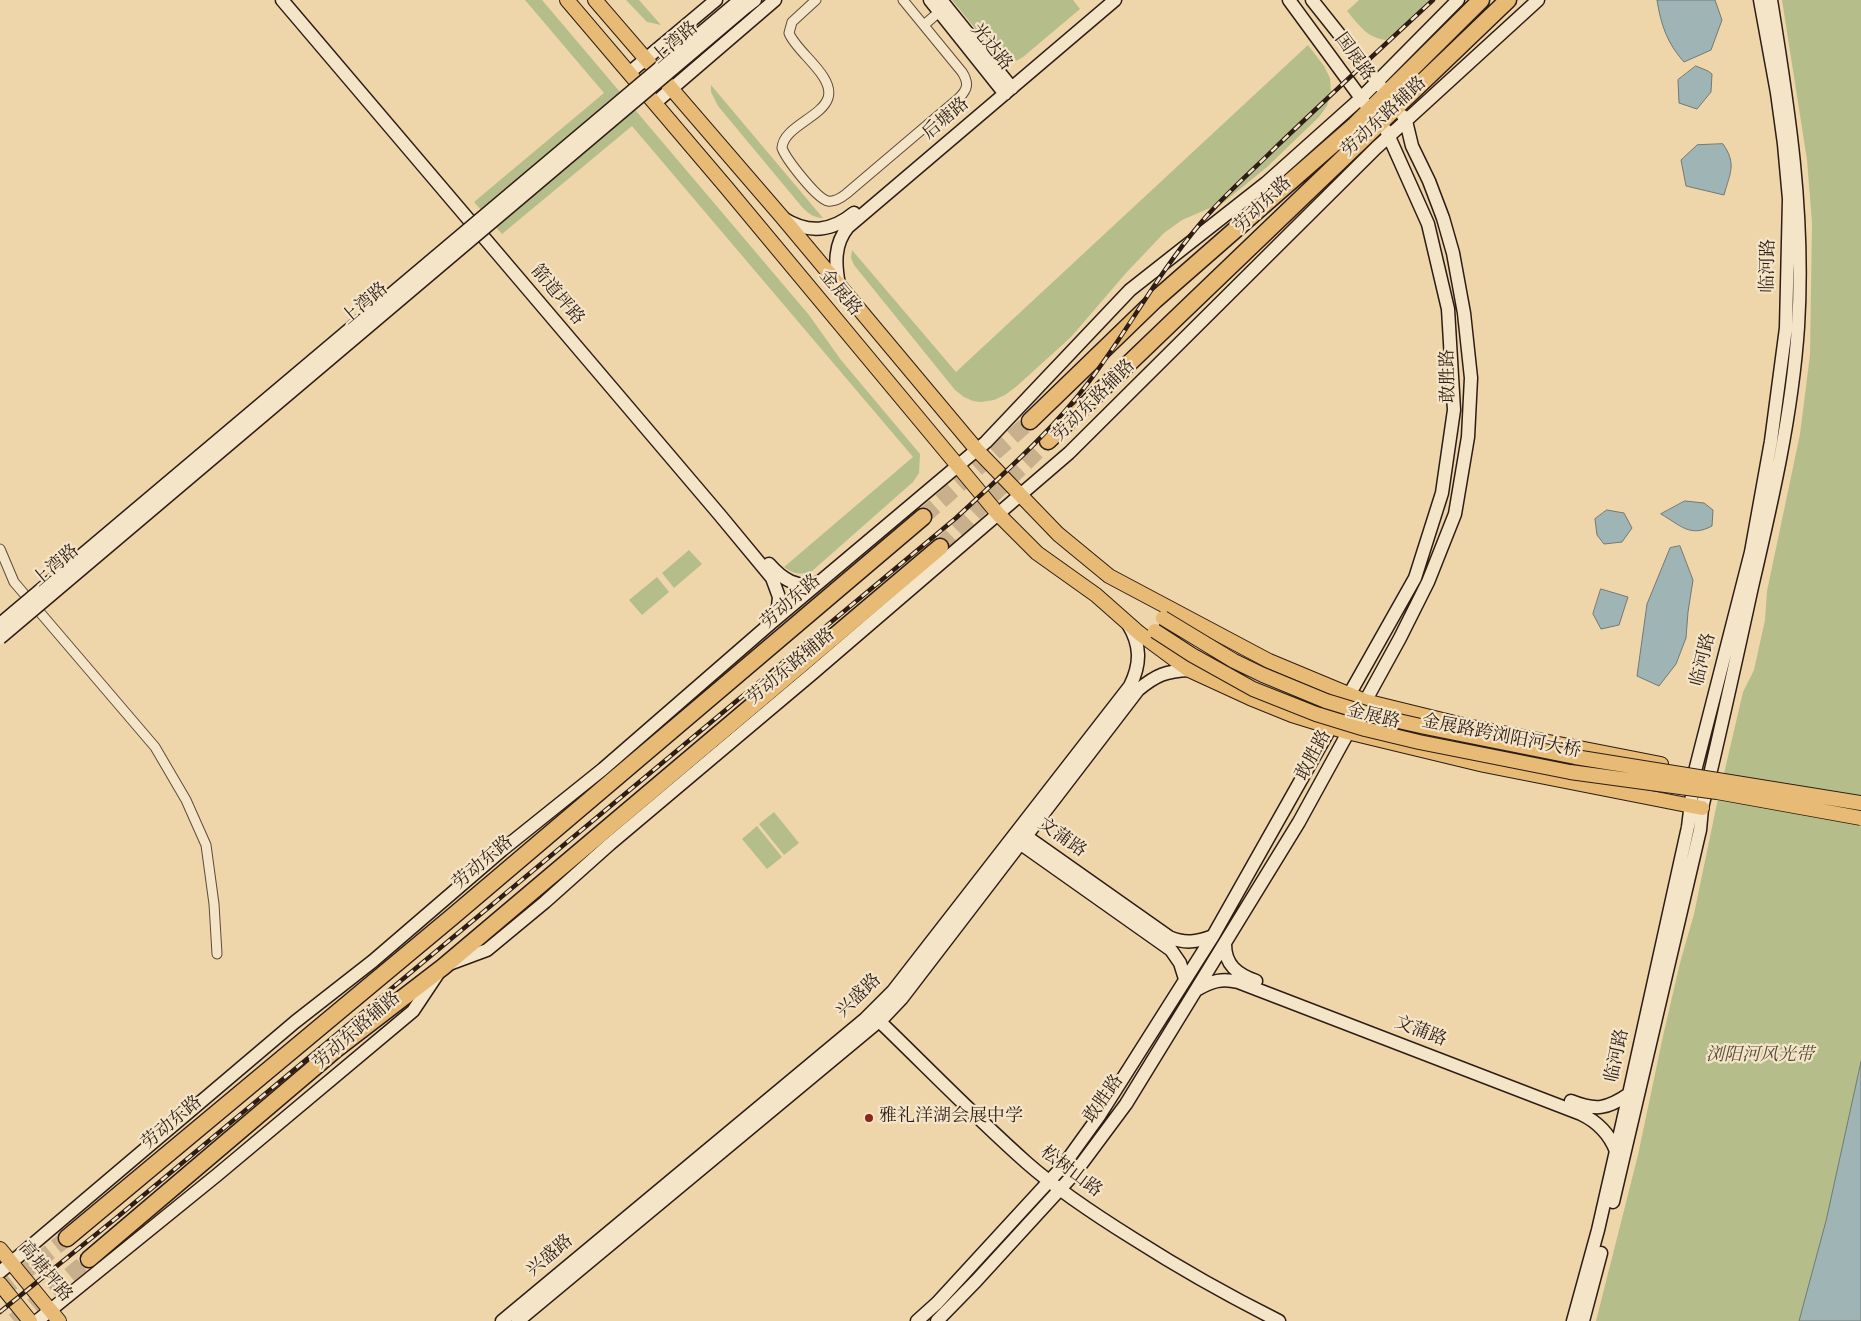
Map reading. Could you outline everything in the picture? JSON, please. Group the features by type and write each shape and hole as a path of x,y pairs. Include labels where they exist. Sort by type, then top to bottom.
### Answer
{"highway":[{"name":"劳动东路","path":"1030,421 1155,300 1375,117 1401,115 1487,19 1508,0"},
{"name":"劳动东路","path":"1048,441 1375,117 1382,88 1478,3"},
{"name":"劳动东路","path":"67,1238 452,917 923,517"},
{"path":"89,1259 334,1050 443,967 940,548"}],"main road":[{"name":"箭道坪路","path":"282,0 772,578 778,598 778,607 771,623"},
{"name":"箭道坪路","path":"292,0 777,574 783,579 802,585 819,582"},
{"name":"金展路","path":"567,0 998,514 1037,553 1096,595 1155,631"},
{"name":"金展路","path":"595,0 782,217 977,450 1058,534 1163,618"},
{"name":"上湾路","path":"629,73 716,0"},
{"name":"上湾路","path":"654,102 775,0"},
{"name":"光达路","path":"930,0 940,6 1006,88"},
{"name":"后塘路","path":"839,285 836,263 837,252 842,234 848,227 1103,0"},
{"name":"后塘路","path":"782,217 794,224 810,228 825,228 841,222 1115,0"},
{"name":"国展路","path":"1289,0 1375,117"},
{"name":"国展路","path":"1312,0 1401,115"},
{"name":"劳动东路辅路","path":"1382,88 1458,0"},
{"name":"劳动东路辅路","path":"1401,115 1538,0"},
{"name":"临河路","path":"1583,1321 1628,1139 1700,830 1696,806 1695,771 1758,519 1771,441 1786,328 1789,199 1778,102 1760,0"},
{"name":"临河路","path":"1573,1321 1598,1230 1688,827 1711,773 1771,505 1791,391 1798,329 1800,270 1798,202 1792,137 1771,0"},
{"name":"上湾路","path":"0,624 745,2"},
{"name":"上湾路","path":"0,638 745,2"},
{"name":"敢胜路","path":"937,1321 1074,1174 1126,1104 1299,822 1400,638 1428,582 1455,514 1468,437 1471,378 1460,286 1443,218 1429,181 1412,146 1401,115"},
{"name":"劳动东路辅路","path":"0,1272 295,1022 373,961 502,850 602,769 819,582 977,450 1130,290 1266,183 1375,117"},
{"name":"劳动东路辅路","path":"37,1321 55,1316 217,1175 413,1011 443,967 487,950 1069,453 1375,117"},
{"name":"敢胜路","path":"917,1321 936,1304 1063,1166 1104,1109 1212,936 1415,578 1442,493 1454,410 1448,309 1428,224 1375,117"},
{"name":"金展路","path":"1109,576 1269,661 1365,700 1468,726 1711,773"},
{"name":"金展路","path":"1096,595 1127,622 1189,670 1275,708 1347,732 1484,765 1696,806"},
{"name":"金展路跨浏阳河大桥","path":"1163,618 1234,661 1263,675 1326,701 1372,715 1575,757 1861,802"},
{"name":"兴盛路","path":"1019,837 1132,681 1138,665 1139,655 1134,634 1127,622"},
{"name":"金展路跨浏阳河大桥","path":"1155,631 1192,655 1253,689 1316,714 1365,729 1570,772 1717,792 1861,818"},
{"name":"兴盛路","path":"502,1321 524,1315 872,1020 1138,690 1158,675 1172,670 1189,670"},
{"name":"文蒲路","path":"1019,837 1169,937 1179,941 1191,942 1212,936"},
{"name":"文蒲路","path":"1019,837 1171,950 1180,963 1185,979"},
{"path":"373,961 452,917"},
{"name":"文蒲路","path":"1225,944 1226,957 1230,964 1244,976 1584,1106 1604,1108 1613,1105 1629,1094"},
{"name":"文蒲路","path":"1198,989 1210,982 1219,980 1238,982 1572,1110 1589,1118 1601,1127 1616,1151"},
{"name":"松树山路","path":"872,1020 1086,1217 1165,1267 1272,1320"},
{"name":"高塘坪路","path":"0,1249 55,1316"},
{"path":"0,1284 30,1321"}],"street":[{"path":"816,0 792,22 790,33 827,84 829,95 823,105 785,139 782,148 788,159 819,196 828,201 834,201 846,194 959,98 967,87 968,82 962,72 904,0"},
{"path":"924,25 940,6"},
{"path":"0,549 14,582 156,747 186,800 206,845 214,904 217,954"}],"green space":[{"path":"525,0 542,0 809,315 841,360 920,454 919,473 913,482 811,572 797,573 784,567 913,457 632,126 502,234 474,202 604,93"},
{"path":"626,0 639,0 661,25 647,22"},
{"path":"952,0 1073,0 1080,9 1023,57 1014,62 1008,62 999,58"},
{"path":"1359,0 1433,0 1386,40 1368,34 1347,11"},
{"name":"浏阳河风光带","path":"1782,0 1861,0 1861,1062 1826,1221 1799,1321 1596,1321 1638,1155 1663,1036 1680,963 1694,914 1743,692 1754,670 1765,620 1767,591 1800,434 1810,355 1812,223 1807,160"},
{"path":"1308,45 1324,66 1330,78 1331,92 1327,106 1319,117 1267,167 1224,202 1182,220 1164,233 1126,273 1071,337 1005,395 994,400 981,402 964,397 955,390 854,265 851,258 852,250 956,372"},
{"path":"711,85 823,218 812,215 802,207 718,106 711,92"},
{"path":"689,550 702,564 674,588 662,573"},
{"path":"657,577 669,592 642,615 629,600"},
{"path":"774,812 799,843 784,855 759,824"},
{"path":"757,826 782,857 767,869 742,839"}],"shaded area":[{"path":"1657,0 1715,0 1722,20 1711,50 1684,62 1673,48 1666,33"},
{"path":"1696,66 1712,74 1711,92 1697,109 1679,103 1678,80"},
{"path":"1723,144 1731,163 1724,195 1686,186 1681,160 1697,145"},
{"path":"1685,501 1704,503 1713,510 1712,526 1697,531 1685,529 1661,514"},
{"path":"1607,510 1624,513 1632,528 1622,542 1604,544 1597,535 1595,519"},
{"path":"1680,546 1693,580 1686,638 1676,664 1659,686 1637,676 1647,604 1670,548"},
{"path":"1601,589 1628,597 1619,625 1601,629 1593,614"},
{"path":"1861,1062 1861,1321 1799,1321 1826,1221"}],"tunnel":[{"path":"923,517 1030,421"},
{"path":"940,547 1048,441"},
{"path":"0,1292 67,1238"},
{"path":"14,1321 89,1259"}],"railway":[{"path":"0,1312 115,1219 956,518 1025,453 1058,419 1088,383 1169,264 1208,215 1236,185 1433,0"}],"place":[{"name":"雅礼洋湖会展中学","path":"869,1118"}]}
